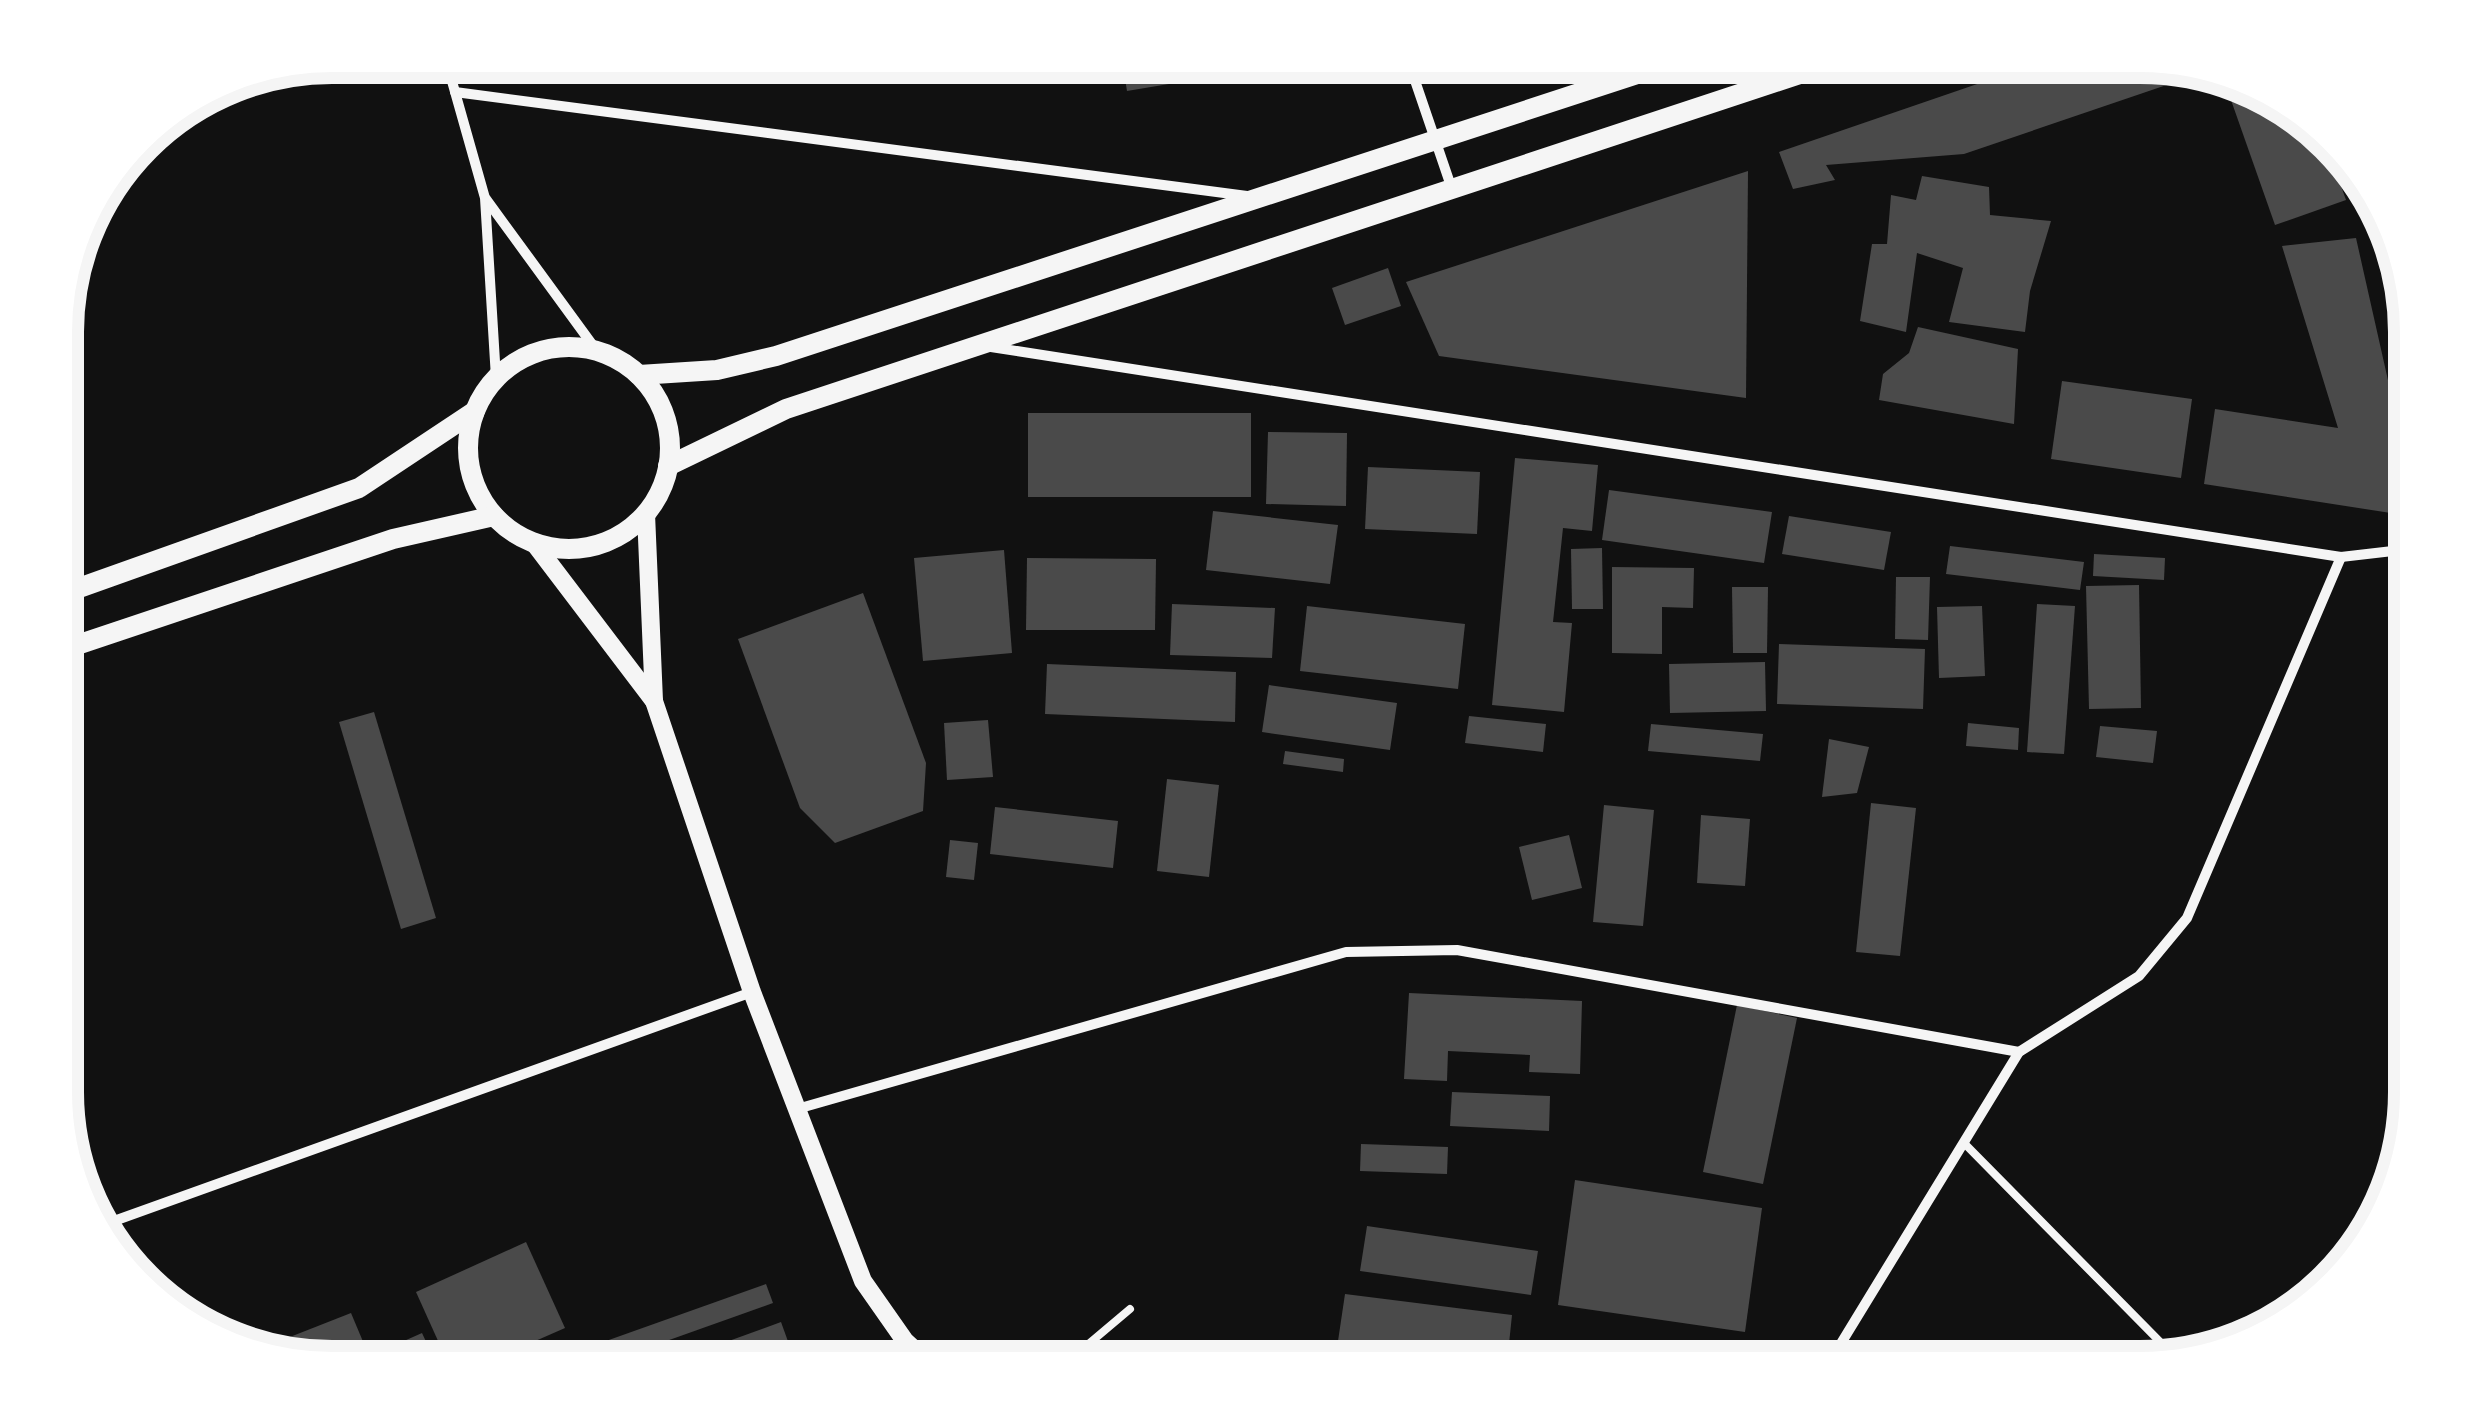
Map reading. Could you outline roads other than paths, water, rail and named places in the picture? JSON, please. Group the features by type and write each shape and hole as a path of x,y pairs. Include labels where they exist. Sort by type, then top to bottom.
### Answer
{"main road":[{"path":"639,375 717,370 776,356 1629,77"},
{"path":"668,466 786,409 1791,77"},
{"path":"554,348 597,351 639,375 665,417 668,466 646,514 606,542 558,549 534,543 494,516 469,466 468,438 474,411 496,378 513,364 554,348"},
{"path":"77,589 359,488 474,411"},
{"path":"77,645 393,539 494,516"}],"street":[{"path":"1414,77 1453,192"},
{"path":"451,78 485,198 496,378"},
{"path":"455,92 1263,198"},
{"path":"485,198 597,351"},
{"path":"980,345 2342,557 2393,552"},
{"path":"646,514 654,701 752,992 862,1281 910,1346"},
{"path":"534,543 654,701"},
{"path":"1840,1345 2019,1052 2139,976 2188,918 2342,557"},
{"path":"798,1110 1346,952 1457,950 2019,1052"},
{"path":"113,1221 752,992"}],"lane":[{"path":"1964,1143 2162,1344"},
{"path":"1087,1346 1130,1309"}]}
